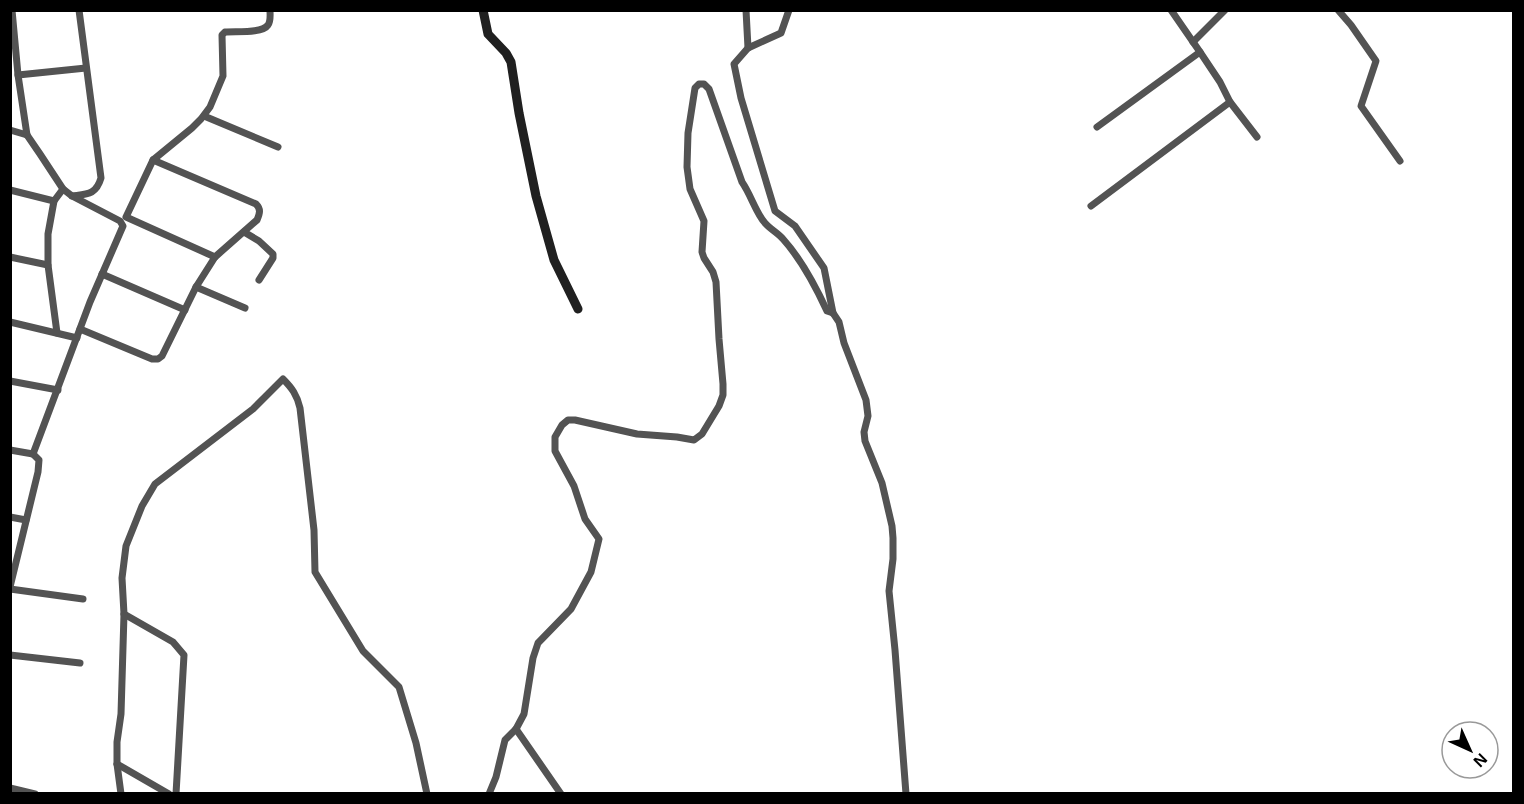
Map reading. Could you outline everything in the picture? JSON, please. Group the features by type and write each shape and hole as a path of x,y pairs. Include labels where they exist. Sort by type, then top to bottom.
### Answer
{"street":[{"path":"12,10 14,61 27,135 63,189 120,221 123,226"},
{"path":"72,196 94,191 101,178 80,10"},
{"path":"33,454 102,274 153,160 192,128 210,107 223,76 222,35 225,32 258,31 265,28 270,21 270,10"},
{"path":"483,10 488,34 506,53 511,62 536,196 554,260 578,309"},
{"path":"746,10 748,48"},
{"path":"789,10 781,33 748,48 734,64 741,98 775,211 795,226 824,268 833,313 839,322 844,343 866,400 868,416 864,432 865,441 882,483 892,526 893,559 889,591 906,794"},
{"path":"1171,10 1220,82 1230,102 1257,137"},
{"path":"1193,42 1225,10"},
{"path":"1338,10 1376,61 1361,106 1400,161"},
{"path":"1097,127 1200,52"},
{"path":"18,75 86,68"},
{"path":"489,794 496,777 505,740 516,729 524,714 533,658 538,643 571,609 591,572 599,539 585,519 574,486 555,451 555,437 562,425 568,420 575,420 637,434 694,440 702,434 723,395 716,282 702,252 704,221 690,189 687,167 688,133 695,88 699,84 704,84 709,89 742,182 761,217 782,238 812,278 827,311 833,313"},
{"path":"1091,206 1230,102"},
{"path":"204,116 278,147"},
{"path":"10,130 27,135"},
{"path":"80,329 156,360 162,356 196,287 214,257 257,220 260,213 256,204 153,160"},
{"path":"57,333 48,265 48,234 54,201 63,189"},
{"path":"10,190 54,201"},
{"path":"126,217 214,257"},
{"path":"244,232 259,241 273,254 273,258 259,280"},
{"path":"10,257 48,265"},
{"path":"102,274 185,310"},
{"path":"196,287 245,308"},
{"path":"10,322 77,338"},
{"path":"121,794 117,742 121,714 124,614 122,578 126,546 142,506 155,484 253,409 283,379 293,389 300,408 314,530 315,572 363,651 399,687 416,743 427,794"},
{"path":"10,381 58,390"},
{"path":"10,450 33,454 39,460 10,588 82,599"},
{"path":"10,517 26,520"},
{"path":"124,614 173,642 184,655 176,794"},
{"path":"10,655 80,663"},
{"path":"516,729 561,794"},
{"path":"117,764 169,794"},
{"path":"10,788 35,794"}]}
